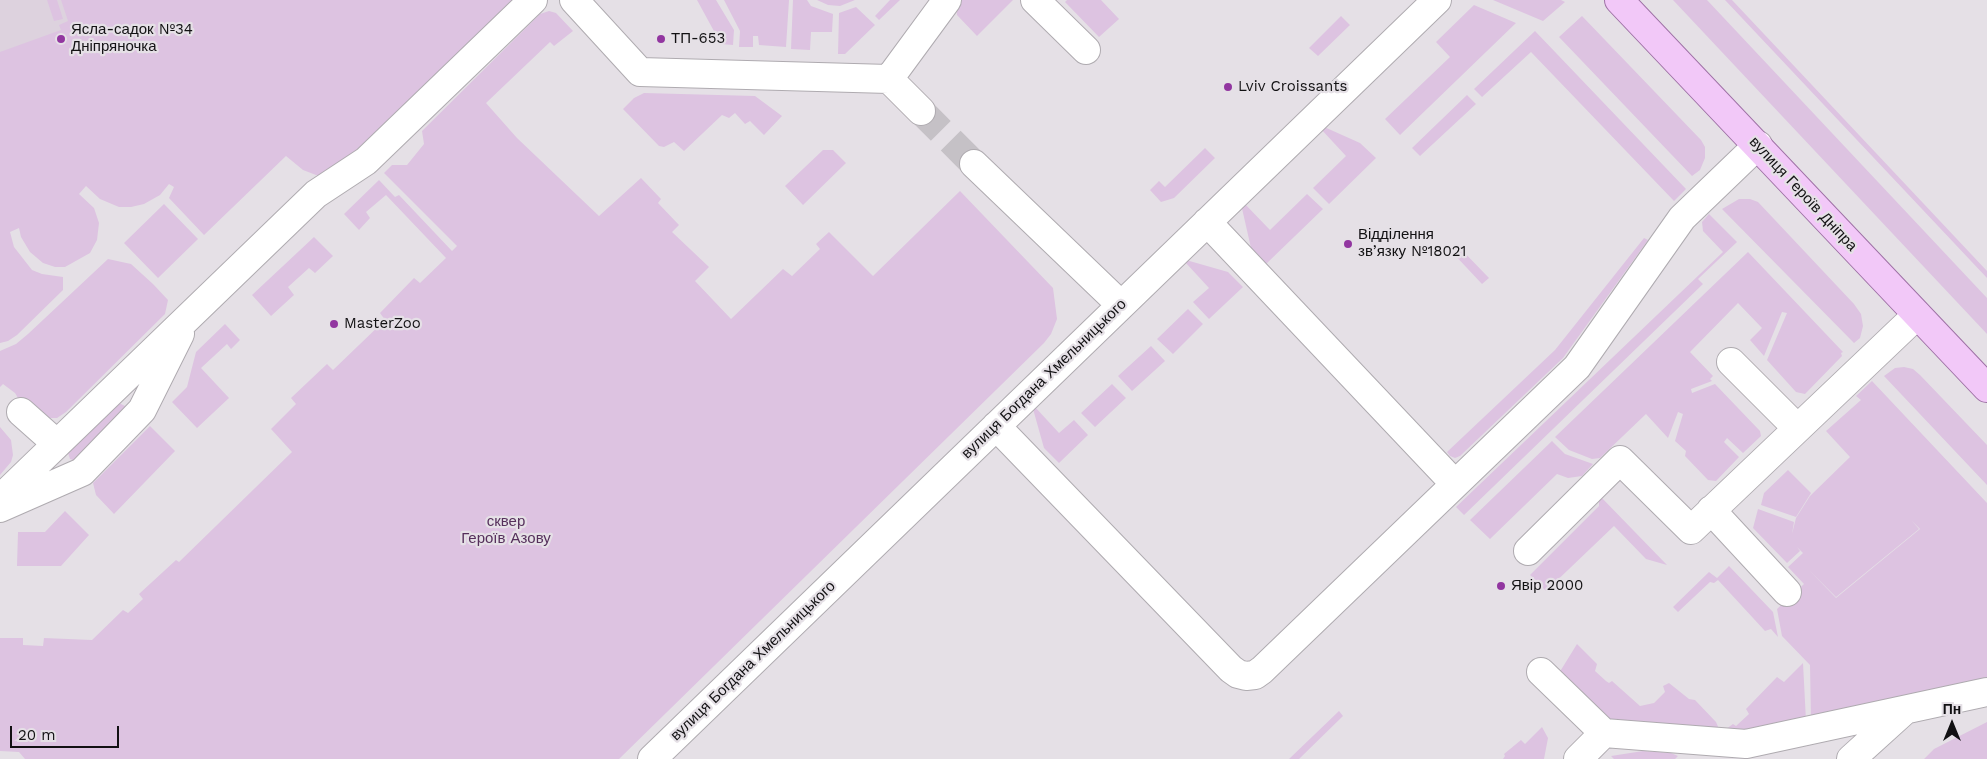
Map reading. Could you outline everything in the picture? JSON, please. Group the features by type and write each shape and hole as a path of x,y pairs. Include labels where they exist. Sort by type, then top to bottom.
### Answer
{"main road":[{"name":"вулиця Героїв Дніпра","path":"1619,0 1987,388"}],"street":[{"path":"0,499 316,194 366,161 533,0"},
{"path":"574,0 640,72 890,79 921,111"},
{"path":"890,79 947,0"},
{"path":"1035,0 1086,50"},
{"name":"вулиця Богдана Хмельницького","path":"662,756 996,426 1437,0"},
{"path":"996,426 1231,669 1238,674 1246,676 1255,675 1577,367 1682,218 1758,145"},
{"path":"974,164 1121,305"},
{"path":"1207,222 1455,484"},
{"path":"0,508 82,472 142,410 190,315"},
{"path":"1528,550 1620,460 1691,530 1917,315"},
{"path":"1732,362 1797,428"},
{"path":"21,412 57,444"},
{"path":"1711,510 1787,592"},
{"path":"1541,672 1604,733 1700,751 1746,744 1987,692"},
{"path":"1852,759 1904,710"},
{"path":"1578,759 1604,733"}],"shaded area":[{"name":"Ясла-садок №34 Дніпряночка","path":"0,0 243,0 0,78"}],"green space":[{"path":"47,0 57,0 63,19 54,21"},
{"path":"61,0 517,0 345,168 325,176 316,175 303,170 286,156 204,235 169,198 174,187 169,184 160,195 144,204 131,207 119,207 100,199 86,186 79,194 94,208 99,223 97,240 90,253 65,267 55,267 43,263 30,252 21,237 19,228 10,232 14,247 32,270 42,274 63,277 63,290 17,335 8,341 0,343 0,52 61,30 59,25 68,21"},
{"path":"697,0 716,0 734,30 733,45 721,44"},
{"path":"724,0 789,0 786,47 759,45 758,36 753,36 753,47 739,47 740,31"},
{"path":"793,0 807,0 811,6 833,14 832,32 811,32 810,50 791,49"},
{"path":"817,0 855,0 840,6 828,5"},
{"path":"890,0 900,0 879,20 875,16"},
{"path":"958,0 1013,0 977,36 957,15 956,7"},
{"path":"1067,0 1101,0 1119,19 1099,37 1065,2"},
{"path":"1493,0 1561,0 1565,2 1543,21"},
{"path":"1673,0 1707,0 1987,298 1987,334"},
{"path":"1725,0 1732,0 1987,271 1987,278"},
{"path":"1474,5 1516,23 1400,135 1385,119 1450,57 1436,42"},
{"path":"856,7 875,25 845,54 838,54 839,13"},
{"name":"сквер Героїв Азову","path":"549,11 556,13 573,31 554,46 550,42 486,103 517,138 599,216 641,178 661,199 658,203 679,225 672,232 709,267 695,281 731,319 783,269 792,276 820,249 816,244 829,232 873,276 960,191 1053,288 1057,319 1051,334 1044,343 619,759 25,759 19,752 0,751 0,638 23,638 23,645 43,646 44,638 92,640 123,610 128,613 143,599 139,594 176,560 179,562 292,452 271,429 296,404 291,398 327,364 333,370 385,320 380,313 414,278 420,283 446,258 386,195 366,212 370,218 359,230 344,214 379,180 395,197 399,195 452,251 457,246 384,173 392,165 407,165 424,144 422,131 540,14"},
{"path":"1341,16 1350,25 1318,56 1309,48"},
{"path":"1582,16 1701,140 1705,147 1705,158 1700,170 1692,176 1559,37"},
{"path":"1535,31 1686,189 1674,201 1531,52 1482,97 1474,89"},
{"path":"644,93 755,96 782,116 764,135 750,121 745,124 735,113 729,118 722,115 684,151 674,142 664,147 659,146 623,109 634,98"},
{"path":"1467,95 1476,104 1420,156 1412,148"},
{"path":"1322,126 1360,143 1376,158 1329,204 1313,188 1346,156 1320,128"},
{"path":"1205,148 1215,158 1174,198 1161,202 1150,190 1159,181 1165,187"},
{"path":"823,150 833,150 846,163 803,205 785,186"},
{"path":"1307,194 1323,209 1266,264 1251,248 1241,204 1243,202 1270,230"},
{"path":"1739,199 1750,199 1758,202 1854,304 1861,314 1863,326 1860,338 1854,343 1722,209"},
{"path":"164,204 198,239 158,278 124,243"},
{"path":"1709,214 1737,242 1698,279 1703,284 1464,515 1456,507 1723,252 1703,231 1702,222"},
{"path":"314,237 333,256 315,273 309,268 288,287 294,295 271,316 252,295"},
{"path":"1644,238 1648,240 1563,358 1460,456 1455,458 1450,456 1447,452 1555,350"},
{"path":"1457,245 1489,278 1482,284 1451,251"},
{"path":"1748,252 1843,352 1841,353 1842,356 1805,394 1796,392 1767,360 1787,313 1782,312 1764,356 1750,340 1762,328 1738,303 1690,352 1713,376 1710,379 1712,381 1691,389 1692,393 1715,384 1760,431 1761,436 1743,453 1727,438 1724,442 1739,457 1716,481 1708,480 1685,456 1686,451 1675,441 1683,414 1678,412 1668,438 1646,414 1600,458 1592,459 1569,450 1555,437"},
{"path":"108,259 131,264 153,284 168,300 165,314 66,412 57,418 44,418 21,403 15,393 3,384 0,387 0,351 16,344 28,334"},
{"path":"1186,260 1228,272 1243,287 1209,319 1193,302 1209,288 1185,262"},
{"path":"1188,309 1203,324 1173,354 1157,339"},
{"path":"225,324 240,340 231,349 227,344 201,368 229,398 197,428 172,402 187,387 196,352"},
{"path":"1151,346 1165,361 1132,391 1118,376"},
{"path":"1895,368 1913,369 1920,375 1987,445 1987,485 1884,376"},
{"path":"1872,381 1987,503 1987,683 1811,720 1810,665 1782,636 1777,609 1804,584 1788,567 1803,553 1797,547 1800,551 1787,563 1753,528 1758,509 1794,522 1792,534 1796,518 1810,496 1850,457 1826,431 1861,400 1856,396","holes":["1912,521 1920,529 1836,598 1809,570 1836,597 1919,529"]},
{"path":"1112,384 1126,398 1095,427 1081,413"},
{"path":"119,403 125,406 127,410 76,461 70,459 68,453"},
{"path":"1035,407 1059,433 1074,420 1088,435 1059,463 1044,448 1033,409"},
{"path":"150,426 175,451 114,514 96,495 93,483"},
{"path":"0,427 11,440 13,455 11,462 0,475"},
{"path":"1552,441 1565,454 1593,464 1582,476 1568,478 1557,474 1490,539 1470,520"},
{"path":"1788,470 1811,493 1796,517 1761,505 1764,493"},
{"path":"1599,495 1667,565 1646,559 1614,526 1546,591 1530,575 1599,506"},
{"path":"65,511 89,535 61,566 17,566 18,532 45,532"},
{"path":"1729,566 1773,612 1778,637 1771,629 1765,631 1718,580 1714,583 1710,582 1678,612 1673,607 1709,572 1717,578"},
{"path":"1577,644 1597,664 1595,671 1609,683 1612,681 1640,706 1654,703 1665,692 1663,686 1669,683 1689,699 1695,700 1716,722 1719,729 1599,721 1556,678"},
{"path":"1803,663 1806,721 1745,734 1726,729 1733,724 1736,726 1749,714 1746,709 1777,677 1784,682"},
{"path":"1339,711 1343,716 1299,759 1289,759"},
{"path":"1987,722 1987,759 1924,759 1934,749"},
{"path":"1542,727 1548,738 1544,759 1503,759 1504,754 1521,740 1525,744"},
{"path":"1643,751 1671,753 1678,756 1675,759 1614,759 1611,756"}],"tunnel":[{"path":"921,111 974,164"}],"place":[{"name":"Ясла-садок №34 Дніпряночка","path":"61,39"},
{"name":"ТП-653","path":"661,39"},
{"name":"Lviv Croissants","path":"1228,87"},
{"name":"Відділення зв’язку №18021","path":"1348,244"},
{"name":"MasterZoo","path":"334,324"},
{"name":"Явір 2000","path":"1501,586"}]}
